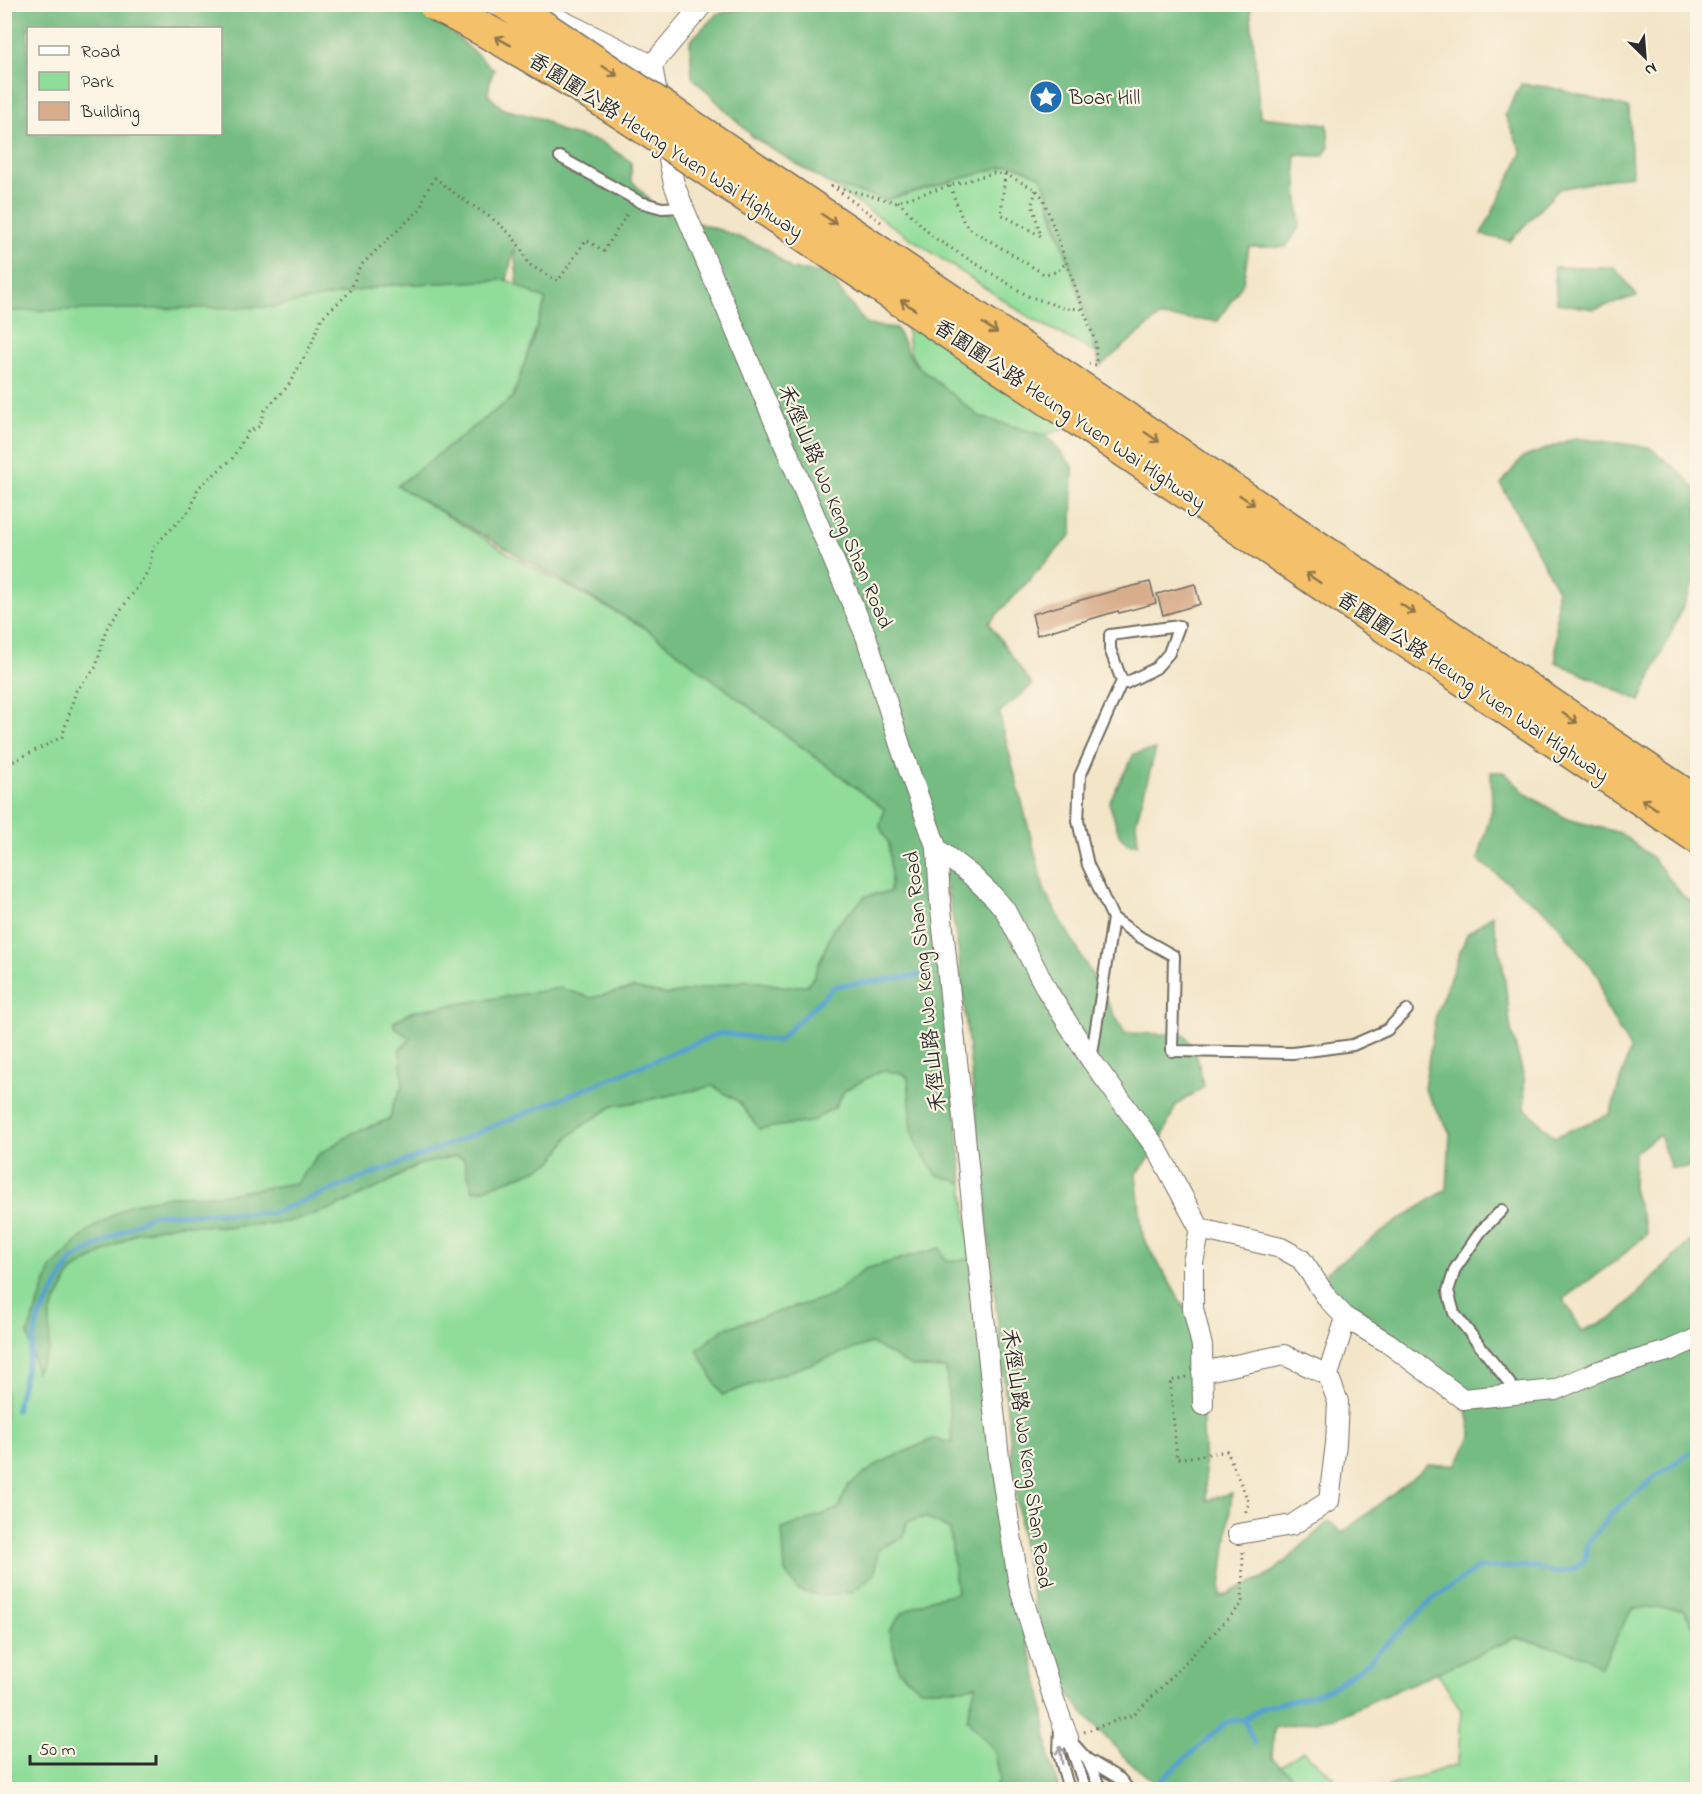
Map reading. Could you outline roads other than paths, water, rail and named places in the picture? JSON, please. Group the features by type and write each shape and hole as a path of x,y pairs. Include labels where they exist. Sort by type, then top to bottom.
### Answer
{"highway":[{"name":"香園圍公路 Heung Yuen Wai Highway","path":"435,4 467,20 773,197"},
{"name":"香園圍公路 Heung Yuen Wai Highway","path":"508,4 773,197 1191,479 1698,837"},
{"name":"香園圍公路 Heung Yuen Wai Highway","path":"1191,479 1698,804"}],"street":[{"path":"529,4 652,65 703,4"},
{"name":"禾徑山路 Wo Keng Shan Road","path":"652,65 674,184 866,636 937,849 999,1458 1019,1586 1064,1729"},
{"path":"937,849 971,875 1005,910 1048,992 1091,1060 1157,1149 1200,1229 1193,1262 1193,1308 1202,1346 1203,1405"},
{"path":"1200,1229 1281,1248 1301,1259 1328,1299 1346,1318 1388,1342 1463,1399 1555,1390 1599,1371 1668,1351 1698,1338"},
{"path":"1238,1534 1292,1525 1329,1501 1338,1402 1328,1375 1346,1318"},
{"path":"1202,1372 1284,1355 1328,1375"}],"lane":[{"path":"560,157 636,200 662,208 683,207"},
{"path":"1122,681 1126,683 1156,668 1169,653 1179,626 1110,635 1110,649 1122,681 1080,776 1078,821 1088,865 1113,918 1140,937 1174,956 1172,1051 1293,1053 1353,1044 1388,1030 1407,1010"},
{"path":"1091,1060 1113,918"},
{"path":"1502,1210 1481,1231 1455,1269 1448,1291 1454,1313 1518,1394"},
{"path":"1064,1729 1059,1754 1069,1790"},
{"path":"1064,1729 1086,1790"},
{"name":"禾徑山路 Wo Keng Shan Road","path":"1064,1729 1087,1759 1120,1779 1129,1790"},
{"path":"1087,1759 1101,1790"}],"waterway":[{"path":"16,1410 39,1317 72,1260 153,1214 272,1213 455,1142 721,1033 778,1041 835,986 922,975"},
{"path":"1153,1787 1227,1722 1244,1719 1264,1707 1311,1696 1331,1688 1363,1667 1433,1599 1478,1568 1536,1567 1554,1573 1572,1570 1585,1559 1587,1545 1610,1515 1655,1477 1698,1447"},
{"path":"1244,1719 1254,1743"}],"place":[{"name":"Boar Hill","path":"1046,97"}]}
